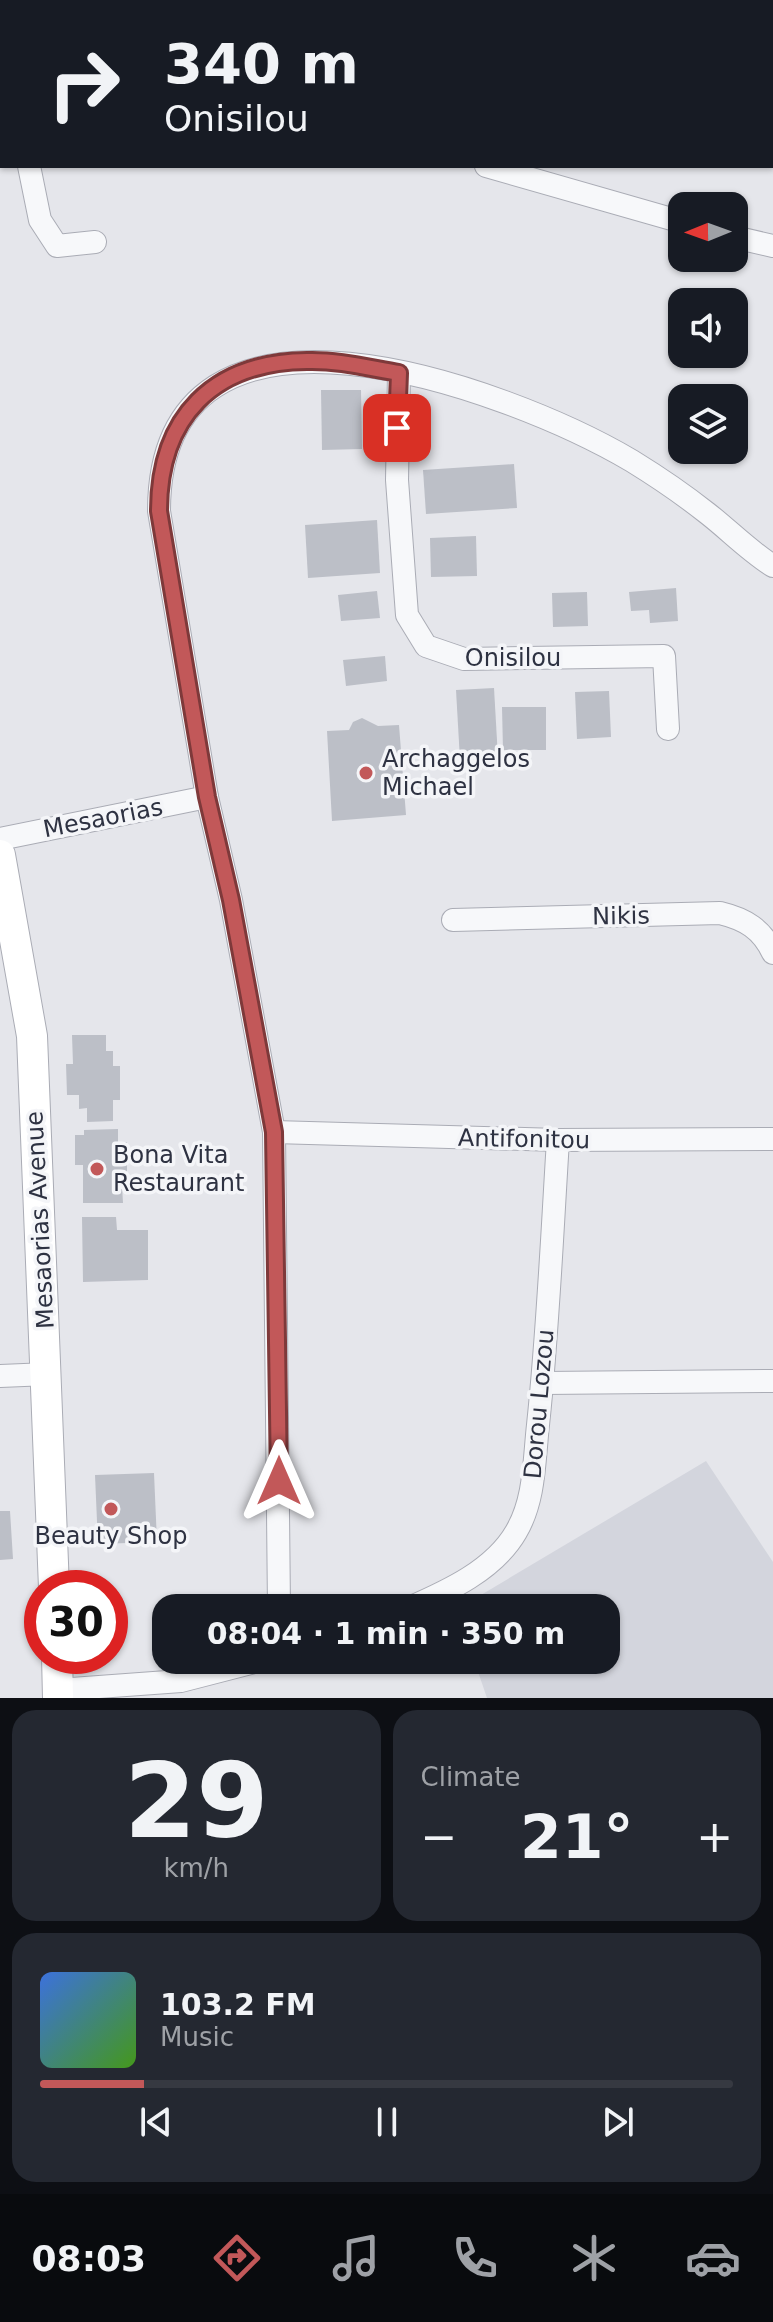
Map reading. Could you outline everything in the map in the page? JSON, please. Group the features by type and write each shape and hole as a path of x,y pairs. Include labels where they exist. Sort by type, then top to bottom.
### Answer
{"main road":[{"name":"Mesaorias Avenue","path":"0,855 32,1036 53,1570"},
{"path":"57,1674 58,1694"}],"street":[{"path":"29,168 40,220 57,246 95,242"},
{"path":"495,168 668,218"},
{"path":"748,240 773,246"},
{"path":"279,1594 274,1132 231,900 207,797 159,511 160,472 172,434 181,418 208,391 248,370 308,361 399,373 502,401 581,434 656,476 773,566"},
{"name":"Onisilou","path":"399,373 397,480 407,615 417,636 436,653 464,659 664,656 668,729"},
{"name":"Mesaorias","path":"0,839 207,797"},
{"name":"Nikis","path":"453,920 720,913 741,919 758,930 773,953"},
{"name":"Antifonitou","path":"274,1132 558,1140 773,1139"},
{"name":"Dorou Lozou","path":"434,1594 483,1567 516,1532 532,1485 543,1383 558,1140"},
{"path":"0,1376 48,1374"},
{"path":"543,1383 773,1381"},
{"path":"58,1694 181,1681 208,1674"}],"shaded area":[{"path":"706,1461 773,1562 773,1698 487,1698 479,1674 620,1674 620,1594 483,1594"}],"building":[{"path":"321,390 361,390 362,449 322,450"},
{"path":"514,464 517,508 426,514 423,470"},
{"path":"377,520 380,573 308,578 305,525"},
{"path":"476,536 477,576 431,577 430,538"},
{"path":"676,588 678,621 650,623 649,610 631,611 629,592"},
{"path":"377,591 380,618 341,621 338,595"},
{"path":"587,592 588,626 553,627 552,593"},
{"path":"385,656 387,681 346,686 343,660"},
{"path":"494,688 498,758 460,760 456,690"},
{"path":"609,691 611,737 577,739 575,692"},
{"path":"502,707 546,707 546,750 503,750"},
{"name":"Archaggelos Michael","path":"362,718 378,726 399,725 406,815 332,821 327,731 349,730 353,722"},
{"path":"72,1035 106,1035 106,1051 113,1051 113,1066 120,1066 120,1100 113,1100 113,1121 87,1122 87,1108 79,1109 79,1095 67,1095 66,1064 73,1064"},
{"path":"118,1129 118,1143 127,1142 127,1186 122,1186 123,1203 83,1203 83,1165 75,1165 75,1135 84,1135 84,1130"},
{"path":"82,1217 116,1217 117,1230 148,1230 148,1280 83,1282"},
{"path":"154,1473 157,1542 98,1544 95,1475"},
{"path":"0,1511 10,1511 13,1559 0,1560"}],"place":[{"name":"Archaggelos Michael","path":"366,773"},
{"name":"Bona Vita Restaurant","path":"97,1169"},
{"name":"Beauty Shop","path":"111,1509"}],"route":[{"path":"279,1481 274,1132 267,1109 231,900 207,797 159,511 160,472 172,434 195,403 226,379 278,363 336,362 399,373 397,428"}]}
